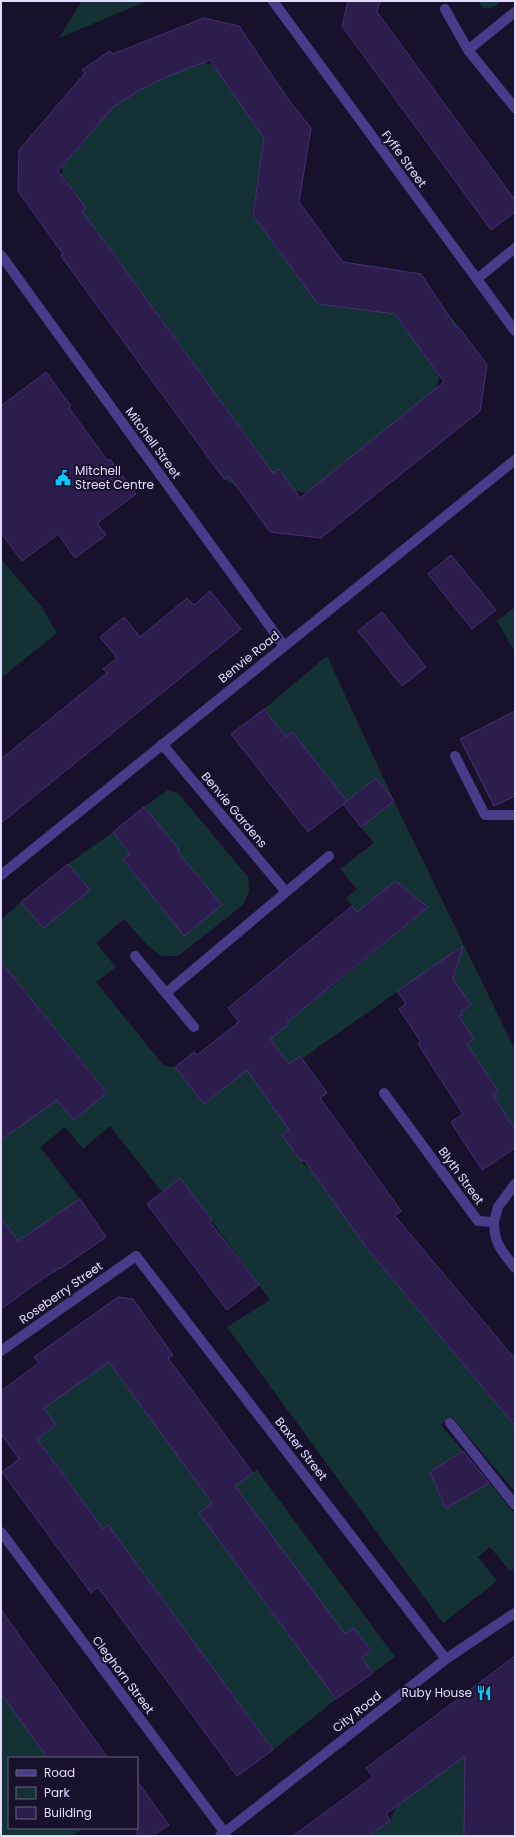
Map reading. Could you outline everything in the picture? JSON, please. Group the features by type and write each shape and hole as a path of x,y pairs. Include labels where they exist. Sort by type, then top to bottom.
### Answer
{"street":[{"name":"Fyffe Street","path":"273,1 515,331"},
{"path":"445,9 468,50 515,108"},
{"path":"468,50 515,12"},
{"path":"477,279 515,248"},
{"name":"Mitchell Street","path":"1,255 284,646"},
{"name":"Benvie Road","path":"1,875 515,460"},
{"name":"Benvie Gardens","path":"162,744 286,892"},
{"path":"455,756 485,815 515,815"},
{"path":"166,993 329,856"},
{"path":"135,956 194,1026"},
{"name":"Blyth Street","path":"384,1093 478,1221 494,1222"},
{"path":"515,1184 498,1207 494,1222 494,1237 500,1249 515,1268"},
{"name":"Roseberry Street","path":"1,1350 136,1256"},
{"name":"Baxter Street","path":"136,1256 446,1658"},
{"path":"450,1423 515,1505"},
{"name":"Cleghorn Street","path":"1,1532 222,1834"},
{"name":"City Road","path":"222,1834 446,1658 515,1613"}],"green space":[{"path":"82,1 147,1 59,38"},
{"path":"479,1 501,1 488,8 482,7"},
{"path":"203,62 213,65 236,98 271,74 286,94 251,120 264,138 252,214 318,304 395,314 405,329 441,305 458,326 422,352 439,376 437,388 307,493 295,491 243,495 238,487 224,479 259,453 96,230 50,235 86,208 62,175 62,167 112,108 138,91 168,76"},
{"path":"1,559 41,606 57,633 1,678"},
{"path":"515,607 515,652 497,621"},
{"path":"327,656 394,801 376,778 347,801 286,737 264,709"},
{"path":"168,790 178,793 248,877 249,892 243,905 178,956 162,956 148,946 124,919 96,943 116,967 96,982 164,1066 175,1067 204,1104 265,1055 258,1045 316,999 286,962 296,953 327,991 428,907 395,882 357,912 346,898 357,889 340,869 374,843 361,827 394,801 515,1050 515,1130 493,1095 498,1091 477,1058 442,1081 441,1061 474,1039 459,1016 463,1014 454,1000 450,961 442,960 269,1082 289,1130 282,1135 302,1162 313,1172 370,1252 515,1426 515,1492 452,1417 441,1425 463,1451 430,1472 446,1508 489,1482 515,1514 515,1567 510,1571 490,1547 478,1557 497,1581 443,1623 227,1327 270,1300 180,1178 162,1192 110,1126 83,1149 65,1127 40,1147 80,1199 34,1231 60,1269 44,1278 11,1233 1,1240 1,1031 74,1120 107,1092 1,962 1,920 21,902 43,928 90,890 68,864 113,832 130,854 123,860 154,898 172,854 178,849 144,807"},
{"path":"116,1356 135,1382 134,1396 212,1503 199,1513 336,1699 273,1750 108,1525 103,1529 41,1444 19,1459 16,1455 56,1425 21,1376"},
{"path":"257,1470 395,1657 373,1673 362,1658 371,1651 345,1635 235,1486"},
{"path":"1,1693 47,1757 8,1757 8,1829 82,1829 72,1836 1,1836"},
{"path":"475,1748 482,1798 464,1811 464,1836 369,1836 390,1821 396,1807"}],"building":[{"path":"348,1 380,1 377,12 515,200 515,212 491,230 342,26"},
{"path":"204,18 239,26 285,95 311,128 299,202 343,262 421,274 456,327 458,326 487,365 480,411 321,538 270,532 229,476 224,479 61,256 63,254 18,191 19,150 85,73 82,70 110,51 113,54","holes":["210,60 264,138 253,215 318,304 395,314 444,382 300,498 279,469 273,473 82,211 86,208 58,171 112,108 138,91 168,76"]},
{"name":"Mitchell Street Centre","path":"46,372 71,406 69,408 108,461 110,459 136,494 97,523 106,535 75,558 58,534 22,561 1,533 1,406"},
{"path":"451,555 496,610 472,629 428,574"},
{"path":"210,591 241,629 1,823 1,759 107,673 103,669 117,658 100,637 124,617 140,637 187,598 194,605"},
{"path":"382,612 426,667 402,686 358,631"},
{"path":"264,709 286,737 292,732 347,801 308,832 231,734"},
{"path":"515,711 515,796 494,806 460,739"},
{"path":"376,778 394,801 361,827 343,804"},
{"path":"144,807 179,849 177,851 222,905 184,936 123,859 130,854 113,832"},
{"path":"68,864 90,890 43,928 21,902"},
{"path":"395,881 428,907 287,1022 289,1024 270,1039 289,1064 300,1056 327,1093 320,1098 401,1211 395,1216 515,1359 515,1426 366,1247 304,1160 302,1162 282,1135 289,1130 247,1070 204,1104 175,1067 194,1052 197,1055 239,1022 228,1008 352,906 357,912"},
{"path":"463,946 453,979 471,1005 461,1011 463,1014 459,1016 474,1039 467,1044 498,1091 493,1095 515,1130 515,1148 482,1170 451,1122 463,1114 418,1044 421,1042 399,1009 406,1004 397,991"},
{"path":"1,962 107,1093 74,1120 57,1100 1,1140"},
{"path":"180,1178 212,1220 210,1222 259,1285 227,1310 147,1204"},
{"path":"80,1199 106,1237 60,1269 59,1267 1,1309 1,1218 18,1241"},
{"path":"118,1297 133,1299 173,1355 168,1358 253,1473 235,1486 345,1634 354,1628 371,1651 362,1658 373,1673 336,1699 199,1513 212,1503 109,1362 44,1408 56,1425 37,1439 103,1529 108,1525 273,1750 237,1776 98,1587 91,1593 2,1472 19,1459 1,1434 1,1391 39,1363 34,1357"},
{"path":"463,1451 489,1483 446,1508 430,1472"},
{"path":"1,1610 107,1757 47,1757 1,1693"},
{"path":"515,1656 515,1836 464,1836 465,1756 386,1814 390,1821 369,1836 293,1836 373,1777 366,1768"},
{"path":"138,1782 169,1825 153,1836 137,1836"}],"place":[{"name":"Mitchell Street Centre","path":"63,478"},
{"name":"Ruby House","path":"484,1693"}]}
